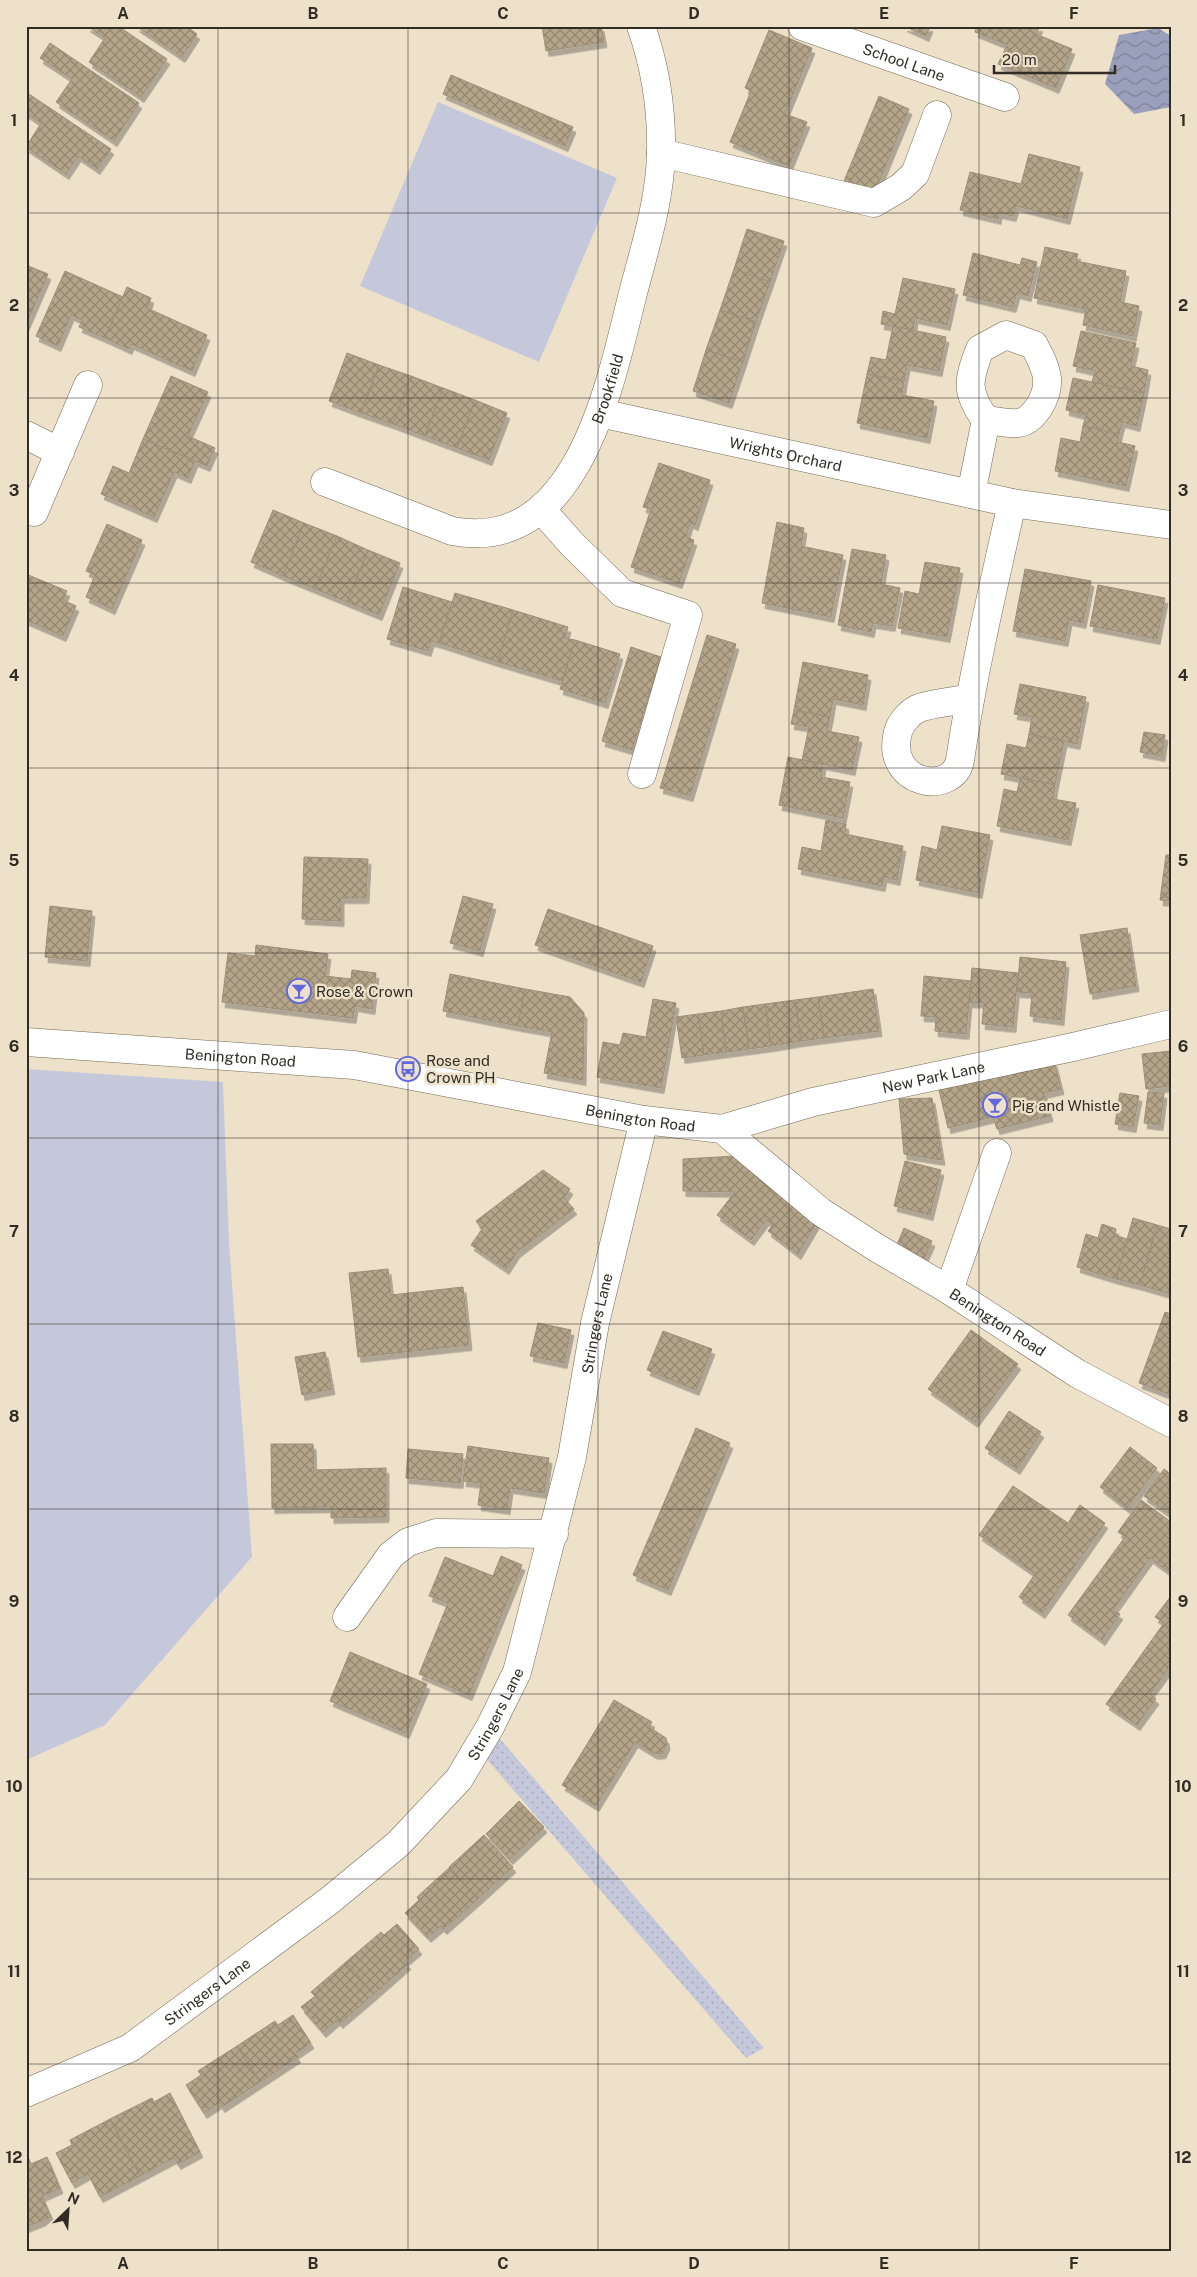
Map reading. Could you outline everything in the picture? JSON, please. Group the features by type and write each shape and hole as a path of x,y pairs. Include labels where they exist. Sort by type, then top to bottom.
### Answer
{"street":[{"name":"Brookfield","path":"324,482 452,531 471,534 510,527 541,509 554,496 573,470 587,447 600,413 655,206 661,153 655,75 641,26"},
{"name":"School Lane","path":"802,26 1005,97"},
{"path":"661,153 874,203 901,186 915,174 937,115"},
{"path":"34,512 88,385"},
{"name":"Wrights Orchard","path":"600,413 1012,503 1171,526"},
{"path":"971,494 986,420"},
{"path":"26,435 60,452"},
{"path":"969,698 1012,503"},
{"path":"541,509 571,543 622,593 688,615 642,774"},
{"name":"New Park Lane","path":"722,1129 813,1102 1158,1027"},
{"name":"Benington Road","path":"26,1042 354,1065 644,1120 722,1129 821,1212 877,1248 949,1290 1078,1374 1171,1423"},
{"name":"Stringers Lane","path":"26,2093 130,2048 329,1901 398,1844 459,1779 490,1727 517,1672 554,1534 572,1457 595,1323 644,1120"},
{"path":"949,1290 997,1152"},
{"path":"347,1617 391,1555 408,1542 436,1533 554,1534"}],"shaded area":[{"path":"438,102 617,178 539,362 360,286"},
{"path":"26,1069 223,1082 229,1243 252,1557 105,1725 26,1760"},
{"path":"490,1727 764,2048 746,2058 477,1748"}],"water":[{"path":"1158,28 1171,36 1171,107 1134,114 1105,84 1119,35"}],"building":[{"path":"87,26 118,26 167,59 141,97 89,62 105,38"},
{"path":"136,26 186,26 197,34 182,57"},
{"path":"542,26 601,26 604,42 546,51"},
{"path":"904,26 930,26 926,36"},
{"path":"977,26 1040,26 1036,34 1072,49 1056,88 998,64 1007,45 975,32"},
{"path":"769,30 812,48 785,114 807,122 789,166 730,142 751,91 745,88"},
{"path":"50,43 139,103 114,141 56,102 72,79 40,58"},
{"path":"451,75 573,127 565,146 443,94"},
{"path":"26,92 111,149 97,169 78,156 66,174 26,147 41,123 26,113"},
{"path":"879,96 909,109 874,194 844,181"},
{"path":"1029,154 1080,167 1067,219 1016,206 1013,216 999,213 998,219 960,210 970,172 1021,184"},
{"path":"747,229 784,241 770,282 734,269"},
{"path":"1045,247 1078,254 1076,261 1126,271 1120,302 1139,306 1133,336 1083,325 1086,309 1034,298"},
{"path":"973,253 1020,265 1022,258 1037,262 1028,296 1017,293 1013,307 963,295"},
{"path":"26,265 48,274 26,325"},
{"path":"734,269 770,282 756,322 720,310"},
{"path":"65,271 123,297 105,338 79,327 82,320 71,315 58,346 36,336"},
{"path":"903,278 955,289 947,325 915,318 913,330 881,324 883,311 895,314"},
{"path":"127,287 151,298 147,308 207,335 192,371 131,344 129,349 105,338"},
{"path":"720,310 756,322 743,362 706,350"},
{"path":"893,326 946,337 939,371 907,365 904,381 867,374 871,357 886,360"},
{"path":"1081,331 1136,343 1131,366 1148,370 1144,393 1092,382 1095,371 1073,366"},
{"path":"706,350 743,362 729,403 693,391"},
{"path":"347,353 379,365 361,413 329,401"},
{"path":"379,365 411,376 393,424 361,413"},
{"path":"867,374 904,381 902,395 934,401 927,438 857,423"},
{"path":"171,376 208,392 188,436 215,448 207,466 143,439"},
{"path":"411,376 443,388 425,436 393,424"},
{"path":"1073,378 1144,393 1137,426 1122,422 1119,434 1083,426 1086,415 1066,410"},
{"path":"443,388 475,400 457,448 425,436"},
{"path":"475,400 507,413 489,460 457,448"},
{"path":"1083,426 1119,434 1118,442 1135,446 1126,486 1055,471 1061,438 1080,442"},
{"path":"143,439 195,461 188,478 174,472 154,517 101,494 113,466 129,473"},
{"path":"659,463 710,480 695,525 690,523 686,537 694,540 679,583 631,567 651,509 643,507"},
{"path":"273,510 304,523 283,576 251,562"},
{"path":"777,522 804,528 801,546 843,555 831,617 762,603"},
{"path":"304,523 337,536 315,589 283,576"},
{"path":"107,524 142,540 112,609 86,597 95,575 86,571"},
{"path":"337,536 368,550 347,602 315,589"},
{"path":"852,549 886,555 881,584 900,588 892,626 873,623 871,632 838,625"},
{"path":"368,550 400,563 379,615 347,602"},
{"path":"925,562 960,568 947,637 898,628 905,591 919,594"},
{"path":"1025,569 1091,581 1083,623 1069,620 1065,641 1013,631"},
{"path":"26,574 67,591 63,600 76,606 63,636 26,620"},
{"path":"1098,585 1165,598 1157,639 1090,626"},
{"path":"403,587 452,602 439,643 431,641 428,651 387,639"},
{"path":"455,593 513,610 498,662 439,643"},
{"path":"513,610 568,627 565,638 575,640 562,681 498,662"},
{"path":"707,635 736,644 690,796 660,788"},
{"path":"575,640 620,654 605,703 560,689"},
{"path":"631,647 661,657 632,750 602,741"},
{"path":"803,662 868,675 863,705 833,699 830,717 794,710"},
{"path":"1020,684 1086,697 1077,744 1029,734 1032,717 1014,714"},
{"path":"794,710 830,717 827,731 859,737 852,770 802,760 809,727 791,724"},
{"path":"1144,732 1165,735 1162,756 1140,752"},
{"path":"1029,734 1064,741 1055,785 1001,774 1007,744 1026,748"},
{"path":"788,757 823,764 821,777 850,782 843,818 779,805"},
{"path":"1020,778 1055,785 1053,799 1076,803 1068,840 997,826 1004,789 1017,792"},
{"path":"826,820 846,824 845,834 903,846 897,880 884,877 882,886 798,869 802,847 821,851"},
{"path":"942,826 990,835 979,893 916,880 922,846 937,850"},
{"path":"1166,855 1171,855 1171,901 1160,900"},
{"path":"304,857 368,859 366,898 341,898 341,921 302,919"},
{"path":"463,896 493,904 480,951 450,943"},
{"path":"50,906 92,911 87,961 45,957"},
{"path":"548,909 602,928 589,964 535,945"},
{"path":"602,928 653,946 641,982 589,964"},
{"path":"1127,928 1136,986 1090,994 1080,935"},
{"name":"Rose & Crown","path":"256,945 328,954 325,976 351,979 352,970 376,973 372,1009 355,1006 353,1018 222,1002 228,953 255,956"},
{"path":"1020,957 1066,962 1061,1020 1030,1016 1032,993 1017,992"},
{"path":"972,968 1018,973 1013,1027 982,1024 984,1003 969,1002"},
{"path":"450,974 525,989 518,1026 443,1011"},
{"path":"924,976 971,981 966,1034 935,1031 936,1017 921,1016"},
{"path":"525,989 570,997 584,1013 583,1080 544,1073 552,1032 518,1026"},
{"path":"873,989 879,1031 824,1038 818,997"},
{"path":"818,997 824,1038 801,1041 795,1000"},
{"path":"653,999 676,1003 661,1088 597,1077 603,1042 620,1045 623,1033 646,1037"},
{"path":"795,1000 801,1041 771,1046 765,1004"},
{"path":"765,1004 771,1046 749,1049 743,1007"},
{"path":"743,1007 749,1049 726,1052 721,1011"},
{"path":"721,1011 726,1052 704,1055 698,1014"},
{"path":"698,1014 704,1055 682,1058 676,1017"},
{"path":"1171,1051 1171,1086 1146,1089 1142,1054"},
{"name":"Pig and Whistle","path":"1054,1061 1061,1089 1044,1093 1050,1116 997,1129 993,1117 948,1128 939,1090"},
{"path":"1148,1092 1164,1093 1160,1125 1144,1123"},
{"path":"1120,1093 1139,1096 1133,1127 1115,1124"},
{"path":"932,1098 942,1160 904,1154 899,1099"},
{"path":"736,1156 818,1220 798,1254 768,1231 773,1225 766,1220 751,1240 717,1215 735,1192 683,1191 683,1159"},
{"path":"905,1161 941,1170 930,1215 894,1206"},
{"path":"543,1170 570,1189 564,1198 574,1209 517,1252 506,1269 471,1245 482,1229 476,1221"},
{"path":"1133,1218 1157,1225 1140,1285 1116,1279"},
{"path":"1102,1224 1116,1229 1115,1235 1127,1239 1116,1279 1077,1267 1086,1234 1098,1238"},
{"path":"1157,1225 1171,1229 1169,1254 1171,1255 1171,1294 1140,1285"},
{"path":"904,1228 932,1241 924,1259 896,1247"},
{"path":"388,1269 391,1295 463,1287 469,1345 358,1357 349,1273"},
{"path":"1165,1312 1171,1314 1171,1395 1139,1383"},
{"path":"538,1323 571,1330 564,1363 530,1356"},
{"path":"971,1330 1018,1364 975,1422 928,1389"},
{"path":"663,1331 712,1349 696,1390 647,1370"},
{"path":"325,1352 332,1389 302,1395 295,1357"},
{"path":"1009,1411 1041,1432 1017,1469 985,1448"},
{"path":"696,1428 730,1443 668,1590 633,1575"},
{"path":"271,1444 313,1444 314,1470 386,1468 386,1517 331,1518 331,1507 272,1508"},
{"path":"468,1446 549,1458 544,1493 510,1488 507,1509 478,1505 481,1483 463,1481"},
{"path":"1130,1447 1157,1468 1127,1508 1100,1487"},
{"path":"408,1449 463,1454 460,1483 406,1478"},
{"path":"1164,1469 1171,1474 1171,1515 1144,1496"},
{"path":"1013,1486 1068,1523 1080,1505 1105,1523 1042,1613 1019,1597 1035,1574 979,1535"},
{"path":"1141,1500 1171,1522 1171,1573 1150,1558 1113,1610 1120,1614 1102,1640 1068,1615 1125,1537 1118,1532"},
{"path":"501,1556 522,1565 469,1695 419,1674 448,1603 429,1596 445,1557 493,1576"},
{"path":"1171,1596 1171,1665 1150,1694 1156,1699 1137,1725 1106,1704 1164,1623 1155,1617"},
{"path":"350,1652 427,1684 406,1733 330,1701"},
{"path":"614,1700 652,1722 649,1727 666,1738 667,1744 663,1753 655,1754 635,1742 596,1806 562,1785"},
{"path":"519,1801 544,1827 510,1859 486,1834"},
{"path":"484,1835 513,1867 478,1899 449,1867"},
{"path":"450,1867 478,1899 444,1929 441,1926 428,1937 405,1913 419,1900 417,1897"},
{"path":"397,1924 419,1949 405,1961 408,1964 374,1994 346,1962 381,1932 384,1935"},
{"path":"346,1962 374,1994 340,2023 337,2020 323,2032 301,2007 315,1996 311,1992"},
{"path":"293,2015 311,2043 295,2054 298,2057 260,2082 237,2046 275,2021 278,2025"},
{"path":"237,2046 260,2082 222,2107 219,2103 204,2113 186,2085 201,2075 198,2071"},
{"path":"170,2093 200,2152 178,2164 174,2158 140,2176 110,2119 152,2098 154,2102"},
{"path":"110,2119 140,2176 100,2197 88,2174 72,2183 56,2153 72,2145 70,2140"},
{"path":"47,2157 60,2188 42,2196 51,2217 26,2227 26,2160 29,2159 31,2164"}],"place":[{"name":"Rose & Crown","path":"299,991"},
{"name":"Rose and Crown PH","path":"408,1069"},
{"name":"Pig and Whistle","path":"995,1105"}]}
